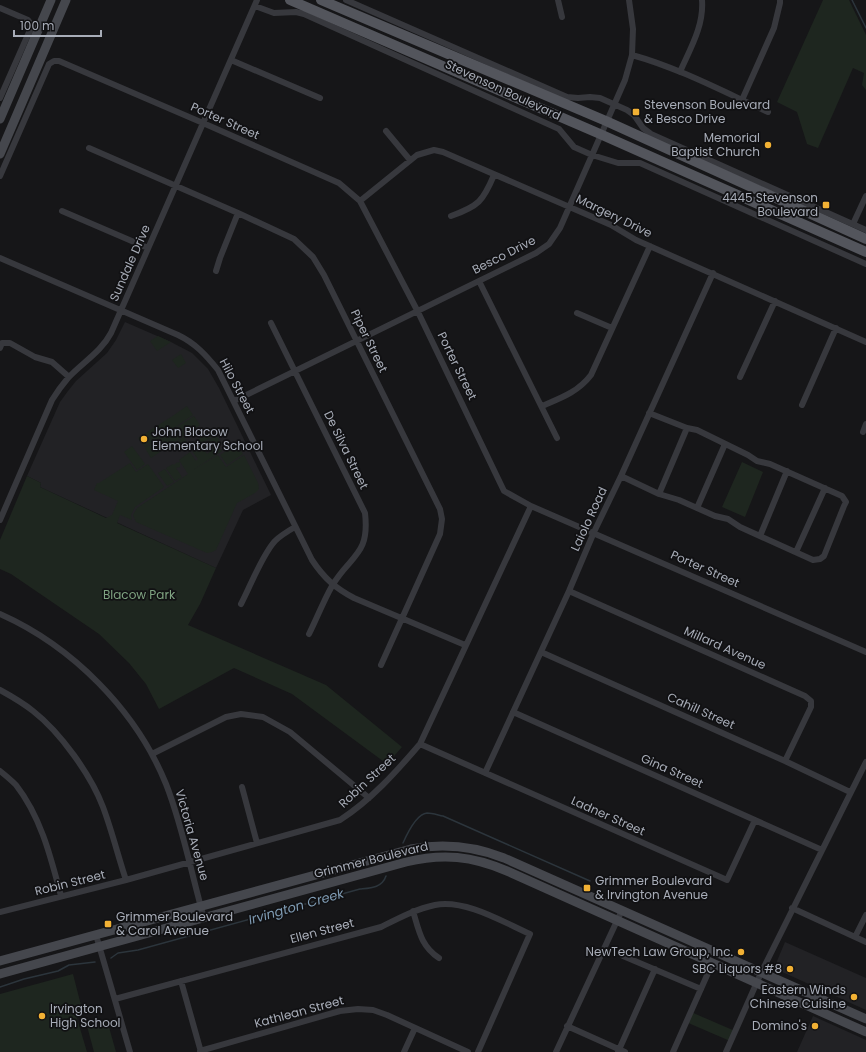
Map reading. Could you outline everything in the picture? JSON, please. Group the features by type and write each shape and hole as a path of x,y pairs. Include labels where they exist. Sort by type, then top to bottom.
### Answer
{"main road":[{"path":"0,119 51,0"},
{"path":"0,154 66,0"},
{"name":"Stevenson Boulevard","path":"290,0 600,134 866,252"},
{"name":"Stevenson Boulevard","path":"321,0 606,121 866,239"},
{"name":"Grimmer Boulevard","path":"0,961 411,849 442,846 467,848 492,854 622,910 866,1019"},
{"name":"Grimmer Boulevard","path":"0,974 406,862 444,856 470,858 489,863 866,1032"}],"street":[{"name":"Stevenson Boulevard","path":"346,0 567,97 600,98 628,110 634,115 643,128 652,134 866,230"},
{"path":"558,0 562,17"},
{"name":"Besco Drive","path":"234,402 536,253 549,244 560,228 613,104 625,80 632,55 633,29 629,0"},
{"path":"680,72 698,30 703,11 702,0"},
{"path":"742,100 774,28 780,0"},
{"name":"Stevenson Boulevard","path":"256,3 274,13 296,12 304,14 559,129 574,147 592,155 618,163 640,163 866,264"},
{"name":"Sundale Drive","path":"0,520 2,508 52,400 69,377 102,347 111,333 256,3"},
{"path":"0,8 28,20 31,24 30,30 0,98"},
{"path":"632,55 652,60 768,112"},
{"path":"231,60 320,98"},
{"name":"Porter Street","path":"0,176 49,64 54,61 59,61 339,184 360,201 418,312 504,491 531,506 594,532 866,652"},
{"path":"386,131 410,160"},
{"name":"Piper Street","path":"89,148 294,239 313,257 324,275 440,509 442,519 440,534 381,664"},
{"name":"Margery Drive","path":"360,201 417,155 434,150 443,152 611,225 636,240 866,342"},
{"path":"451,216 474,206 486,193 494,174"},
{"path":"853,224 866,196"},
{"path":"62,211 148,248"},
{"path":"216,271 238,213"},
{"path":"542,406 570,394 584,384 590,375 650,246"},
{"name":"Hilo Street","path":"0,258 188,340 201,350 218,370 295,527 312,560 322,575 340,591 354,598 465,646"},
{"name":"Laiolo Road","path":"485,773 569,592 594,532 713,273"},
{"path":"479,281 557,438"},
{"path":"740,377 775,301"},
{"path":"577,313 612,328"},
{"name":"De Silva Street","path":"271,323 365,513 365,540 358,554 333,585 309,634"},
{"path":"802,405 836,328"},
{"path":"0,348 2,343 10,343 35,357 52,362 69,377"},
{"path":"621,476 659,494 679,500 715,516 728,519 740,527 814,560 820,559 824,556 846,502 842,496 788,471 757,461 748,454 697,430 687,428 649,413"},
{"path":"863,432 866,424"},
{"path":"659,494 687,428"},
{"path":"697,508 725,444"},
{"path":"760,536 788,471"},
{"path":"796,552 825,488"},
{"name":"Robin Street","path":"0,912 126,880 340,820 356,809 405,762 420,744 531,506"},
{"path":"241,604 268,550 275,541 295,527"},
{"name":"Millard Avenue","path":"569,592 805,696 811,701 811,707 786,761"},
{"name":"Victoria Avenue","path":"0,614 50,641 97,681 128,716 152,754 178,817 204,918"},
{"name":"Cahill Street","path":"541,652 786,761 850,792"},
{"path":"0,690 34,712 52,729 72,753 84,771 103,806 126,880"},
{"name":"Gina Street","path":"513,712 822,850"},
{"path":"152,754 226,717 242,714 263,717 290,732 369,798"},
{"name":"Ladner Street","path":"420,744 727,880 755,820"},
{"path":"726,1052 756,983 792,908 866,762"},
{"path":"0,771 16,785 33,813 48,848 61,896"},
{"path":"242,787 257,843"},
{"name":"Ellen Street","path":"115,999 381,927 413,911 436,904 456,904 473,909 530,934 478,1052"},
{"path":"792,908 866,942"},
{"path":"556,1052 622,910"},
{"path":"413,911 423,941 430,952 439,958"},
{"path":"855,937 866,915"},
{"path":"96,935 130,1052"},
{"path":"623,956 701,989"},
{"path":"673,1052 712,964"},
{"path":"567,1026 621,1051 654,969"},
{"path":"181,981 200,1051"},
{"name":"Kathlean Street","path":"200,1051 340,1011 358,1009 373,1010 388,1015 468,1052"},
{"path":"404,1052 415,1028"}],"shaded area":[{"name":"John Blacow Elementary School","path":"125,322 192,353 208,369 219,388 271,495 243,510 216,568 40,487 41,483 27,476 60,402 76,381 107,353 116,340"},
{"path":"785,942 866,978 866,1010 778,970 777,961"},
{"path":"813,1016 866,1040 866,1052 797,1052"}],"green space":[{"path":"823,0 849,0 866,35 866,90 862,85 864,73 853,68 818,148 807,144 797,112 777,102"},
{"path":"158,336 171,342 157,351 150,341"},
{"path":"181,354 186,363 178,368 172,360"},
{"path":"187,406 193,415 177,426 171,417"},
{"path":"194,416 200,425 151,458 145,448"},
{"path":"171,417 177,426 145,447 138,438"},
{"path":"211,430 215,435 201,444 198,439"},
{"path":"216,435 222,444 218,446 222,451 193,470 218,455 226,467 244,455 258,483 259,489 255,493 237,503 216,550 207,553 136,522 133,515 137,508 188,474 179,460 190,452 196,461 198,459 192,451 201,445 207,454 213,449 208,441"},
{"path":"184,437 188,444 181,449 179,447 178,450 174,450 173,446 178,445 176,442"},
{"path":"237,444 243,454 227,465 220,455"},
{"path":"132,446 145,464 137,470 124,452"},
{"path":"180,462 180,467 176,468 182,477 175,481 166,468"},
{"path":"742,462 763,472 745,517 722,507"},
{"name":"Blacow Park","path":"130,463 136,472 148,464 164,487 135,507 131,515 132,520 120,515 117,523 216,568 200,604 188,625 326,685 402,747 387,764 292,694 234,668 159,709 146,684 129,663 99,634 11,574 0,569 0,540 27,476 41,483 40,487 106,518 112,515 118,501 94,490 97,483"},
{"path":"165,469 174,482 167,486 158,473"},
{"name":"Irvington High School","path":"73,974 83,1013 76,1015 87,1052 0,1052 0,994"},
{"path":"691,1012 735,1031 730,1041 686,1022"},
{"path":"107,1020 116,1052 94,1052 87,1026"}],"waterway":[{"path":"852,0 866,28"},
{"name":"Irvington Creek","path":"403,843 412,825 423,814 427,813 443,816 590,881"},
{"name":"Irvington Creek","path":"111,958 118,953 138,950 360,889 375,887 382,883 386,876"},
{"name":"Irvington Creek","path":"0,987 24,979 58,971 69,965 95,962"}],"place":[{"name":"Stevenson Boulevard & Besco Drive","path":"636,112"},
{"name":"Memorial Baptist Church","path":"768,145"},
{"name":"4445 Stevenson Boulevard","path":"826,205"},
{"name":"John Blacow Elementary School","path":"144,439"},
{"name":"Grimmer Boulevard & Irvington Avenue","path":"587,888"},
{"name":"Grimmer Boulevard & Carol Avenue","path":"108,924"},
{"name":"NewTech Law Group, Inc.","path":"741,952"},
{"name":"SBC Liquors #8","path":"790,969"},
{"name":"Eastern Winds Chinese Cuisine","path":"854,997"},
{"name":"Irvington High School","path":"42,1016"},
{"name":"Domino's","path":"815,1026"}]}
